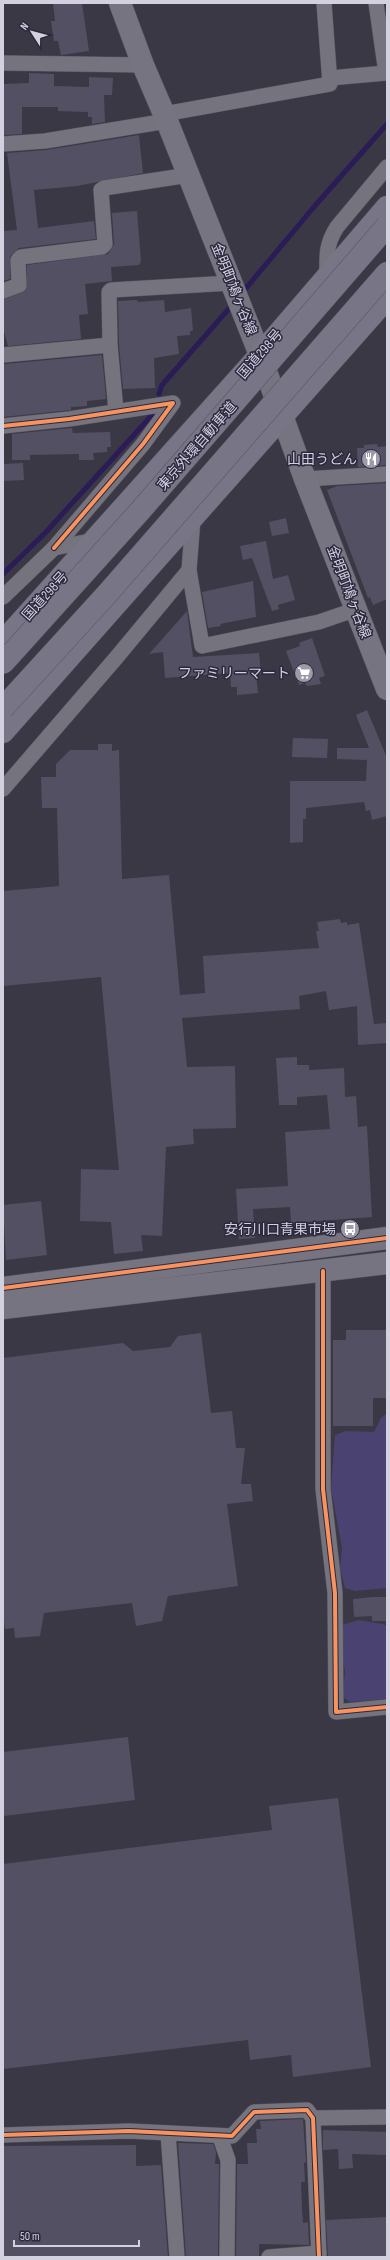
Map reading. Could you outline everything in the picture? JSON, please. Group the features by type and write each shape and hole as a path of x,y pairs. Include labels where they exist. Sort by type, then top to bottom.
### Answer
{"highway":[{"name":"国道298号","path":"3,642 96,540 260,355 387,207"},
{"name":"東京外環自動車道","path":"3,663 145,505 387,226"},
{"path":"3,708 107,594 387,273"},
{"path":"3,732 283,418 387,298"}],"street":[{"name":"金明町鳩ヶ谷線","path":"120,3 143,65 166,117 260,355 305,479 387,688"},
{"path":"3,144 45,140 330,84 324,3"},
{"path":"330,78 386,73 376,3"},
{"path":"3,63 143,65"},
{"path":"327,277 327,246 330,238 337,227 387,167"},
{"path":"3,291 19,285 18,260 21,257 102,247 105,244 101,190 104,188 189,175"},
{"path":"116,412 110,344 109,292 111,290 231,282"},
{"path":"3,355 110,344"},
{"path":"3,426 174,403 143,444 54,548 3,597"},
{"path":"305,479 387,474"},
{"path":"193,519 189,570 202,646 319,622 357,609"},
{"path":"54,548 96,540"},
{"path":"3,789 116,658 189,570"},
{"path":"3,1288 387,1238"},
{"path":"3,1308 387,1263"},
{"path":"323,1271 323,1489 335,1593 336,1712 387,1707"},
{"path":"3,2135 129,2131 220,2137 232,2136 254,2112 307,2110 313,2118 319,2255 269,2257"},
{"path":"313,2118 387,2117"},
{"path":"168,2133 177,2257"},
{"path":"220,2137 228,2160 227,2257"}],"shaded area":[{"path":"387,1413 387,1588 355,1591 345,1588 340,1568 342,1548 331,1488 335,1435 346,1431 374,1432 381,1418"},
{"path":"359,1620 387,1625 387,1699 350,1702 343,1697 345,1671 342,1657 342,1625"}],"building":[{"path":"53,3 82,3 89,51 61,55 58,41 54,41 51,21 55,21"},
{"path":"29,73 54,74 54,86 89,87 89,77 113,78 112,95 104,95 105,122 92,124 92,117 88,117 88,112 58,111 58,107 22,107 22,134 3,135 3,84 29,83"},
{"path":"139,135 143,173 77,186 34,190 38,228 94,221 96,239 19,248 10,256 10,279 3,281 3,231 17,230 7,153 46,150"},
{"path":"137,211 141,261 139,265 111,267 112,281 85,284 88,314 79,315 81,339 8,346 3,328 3,300 26,290 27,265 108,254 114,244 112,213"},
{"path":"137,300 138,302 164,300 165,312 191,308 193,331 190,331 190,335 177,336 179,354 154,358 155,388 123,389 119,345 118,301"},
{"path":"102,355 106,399 87,401 87,406 71,407 71,410 3,417 4,364"},
{"path":"72,428 73,433 110,432 111,447 107,447 107,452 93,453 94,460 79,460 79,454 30,455 30,460 12,460 12,434"},
{"path":"377,444 378,447 387,446 387,465 358,467 357,448 364,448 364,445"},
{"path":"23,463 24,480 3,481 3,464"},
{"path":"387,483 387,599 373,605 370,597 368,598 327,490 337,486"},
{"path":"286,518 289,533 272,536 269,522"},
{"path":"266,541 273,579 288,575 295,600 278,605 279,609 272,611 252,558 243,560 240,546"},
{"path":"253,581 256,617 220,624 221,626 208,628 202,592"},
{"path":"187,611 193,657 259,653 261,674 256,674 258,693 237,695 237,687 231,687 230,673 165,678 163,652 149,654"},
{"path":"312,638 325,676 319,678 321,684 307,686 305,683 299,685 286,651 300,646 299,643"},
{"path":"367,710 387,758 387,816 372,820 370,810 366,811 364,802 306,808 306,819 303,819 303,842 290,843 290,781 366,781 367,760 337,759 337,748 369,748 356,715"},
{"path":"293,738 328,739 327,758 292,757"},
{"path":"98,744 112,744 112,751 119,750 122,879 169,875 180,995 205,993 203,956 319,948 316,931 319,931 317,922 340,919 341,923 347,922 347,925 359,923 374,1024 387,1023 387,1043 358,1045 357,1006 329,1010 326,991 299,996 300,1009 182,1018 187,1067 235,1066 236,1128 193,1129 194,1144 166,1147 162,1236 141,1235 143,1251 114,1254 111,1222 80,1221 81,1169 119,1170 101,977 3,986 3,891 59,886 57,808 42,808 41,777 56,777 56,764 70,750 98,750"},
{"path":"297,1057 297,1065 309,1065 309,1070 344,1068 345,1097 356,1096 358,1127 367,1126 372,1217 291,1223 290,1207 253,1209 255,1238 239,1239 236,1189 288,1186 285,1132 330,1129 327,1095 297,1097 297,1105 279,1105 276,1058"},
{"path":"41,1201 47,1255 6,1260 3,1205"},
{"path":"346,1330 387,1330 387,1398 373,1398 373,1426 333,1426 333,1340 346,1340"},
{"path":"201,1333 211,1413 232,1411 236,1448 245,1448 241,1484 251,1484 253,1501 227,1504 238,1586 168,1596 162,1621 136,1626 132,1603 44,1613 40,1636 15,1638 14,1628 5,1629 3,1613 3,1358 123,1343 133,1351 170,1347 178,1336"},
{"path":"387,1597 387,1621 372,1621 372,1616 354,1617 353,1599"},
{"path":"128,1737 135,1800 4,1816 3,1752"},
{"path":"338,1798 371,2067 293,2077 291,2055 250,2060 248,2040 3,2069 3,1864 272,1830 269,1806"},
{"path":"303,2119 306,2162 304,2163 305,2182 301,2182 302,2209 303,2223 308,2222 309,2245 259,2244 259,2257 236,2257 237,2164 248,2164 247,2143 257,2143 256,2129 261,2129 260,2121"},
{"path":"323,2130 387,2132 387,2155 352,2154 353,2168 339,2169 338,2149 323,2150"},
{"path":"178,2143 213,2144 216,2152 215,2164 219,2164 218,2257 186,2257"},
{"path":"136,2145 136,2166 161,2165 168,2257 3,2257 3,2146"},
{"path":"387,2217 387,2257 328,2257 326,2220"}],"waterway":[{"path":"242,293 313,208 387,124"},
{"path":"159,394 162,385 233,304"},
{"path":"3,574 46,532 152,415"}],"cycle path":[{"path":"3,426 69,419 173,403 143,444 54,548"},
{"path":"3,1288 387,1238"},
{"path":"323,1271 323,1489 335,1593 336,1712 387,1707"},
{"path":"3,2135 129,2131 232,2136 254,2112 307,2110 313,2118 319,2257"}],"place":[{"name":"山田うどん","path":"371,459"},
{"name":"ファミリーマート","path":"304,673"},
{"name":"安行川口青果市場","path":"350,1229"}]}
